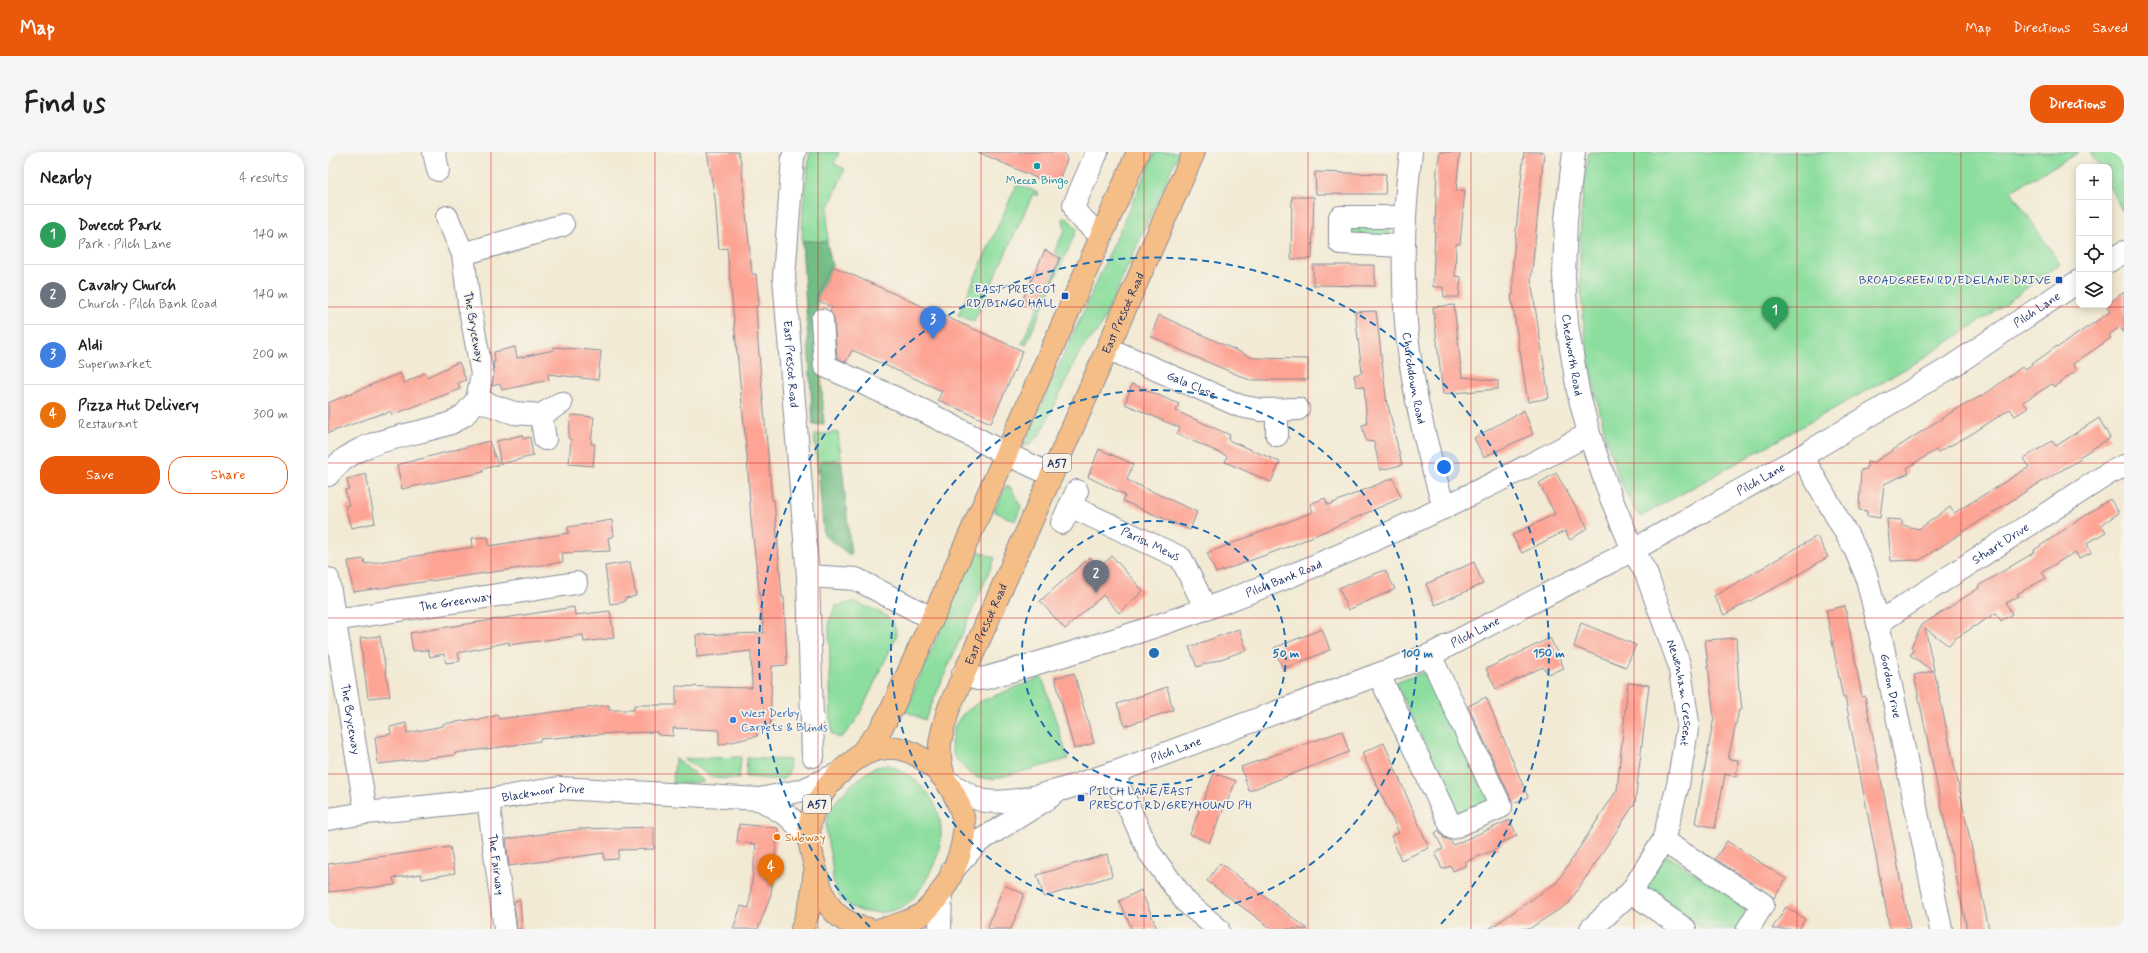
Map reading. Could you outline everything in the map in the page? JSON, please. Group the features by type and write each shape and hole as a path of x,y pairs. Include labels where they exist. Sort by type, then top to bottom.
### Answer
{"highway":[{"name":"A57","path":"857,758 886,748 903,750 935,768 953,791 964,822 962,844 952,872 941,892 920,916 882,929 851,925 836,915 822,891 810,837 810,823 824,790 857,758 880,730 892,709 931,618 1006,454 1138,152"},
{"name":"East Prescot Road","path":"945,780 939,757 939,744 949,708 1109,349 1194,152"},
{"name":"A57","path":"802,929 814,892 815,865"}],"street":[{"name":"East Prescot Road","path":"795,152 793,157 784,277 808,576 813,756"},
{"path":"1097,152 1074,205 1077,214 1101,236"},
{"name":"Churchdown Road","path":"1411,152 1404,217 1408,339 1414,389 1430,458 1444,508"},
{"name":"Chedworth Road","path":"1574,152 1564,246 1566,324 1578,391 1589,434 1611,498 1633,550"},
{"name":"The Bryceway","path":"447,217 463,254 469,304 482,374 477,400"},
{"path":"1404,217 1340,217 1340,243 1404,246"},
{"path":"463,254 563,225"},
{"path":"2112,259 2124,252"},
{"name":"Pilch Lane","path":"945,780 968,794 984,800 1002,802 1061,790 1113,773 1379,675 1430,654 1633,550 1802,456 1951,367 2076,283"},
{"path":"822,320 825,366 951,425 1006,454"},
{"name":"Gala Close","path":"1109,349 1240,406 1261,410 1298,409"},
{"path":"328,475 337,463 361,448 451,423 464,415 477,400 514,413 541,415 561,403"},
{"path":"1276,410 1277,435"},
{"path":"541,415 545,439"},
{"name":"Pilch Bank Road","path":"963,674 977,679 986,678 1060,657 1206,608 1353,549 1444,508 1589,434"},
{"name":"A57","path":"1006,454 1052,475"},
{"name":"Gordon Drive","path":"1802,456 1854,547 1866,575 1878,623 1941,929"},
{"name":"Stuart Drive","path":"1878,623 2109,473 2124,466"},
{"name":"Parish Mews","path":"1070,507 1181,558 1206,608"},
{"name":"Newenham Crescent","path":"1591,929 1631,892 1663,841 1678,785 1688,723 1679,664 1646,573 1633,550"},
{"path":"808,576 856,579 931,618"},
{"name":"The Bryceway","path":"328,579 331,621 366,813"},
{"name":"The Greenway","path":"331,621 576,583"},
{"path":"1379,675 1452,828 1501,807 1430,654"},
{"path":"1113,773 1149,852 1186,902 1218,929"},
{"name":"Blackmoor Drive","path":"328,819 366,813 488,800 559,788 760,799 803,790 840,774"},
{"name":"Pilch Lane","path":"952,872 978,842 1061,790"},
{"name":"Blackmoor Drive","path":"760,799 788,816 810,837"},
{"name":"The Fairway","path":"488,800 505,929"},
{"path":"1663,841 1763,904 1748,929"},
{"path":"940,929 941,892"},
{"path":"1631,892 1686,929"}],"green space":[{"path":"810,152 839,152 834,164 845,169 828,209 827,242 802,241 803,204"},
{"path":"1155,152 1179,152 1100,328 1080,351 1040,435 1031,443 1023,446"},
{"path":"1589,152 2079,152 2011,191 2060,264 1992,313 1921,360 1640,517 1626,493 1611,455 1594,383 1583,318 1580,252 1581,219"},
{"path":"2090,152 2124,152 2124,214 2112,192 2112,164 2097,164"},
{"path":"1017,184 1039,193 1038,196 1033,194 974,322 958,315"},
{"path":"1065,216 1077,229 1026,345 1022,343 1061,256 1054,252 1065,230 1063,219"},
{"path":"1390,220 1390,241 1351,237 1348,226"},
{"path":"802,241 827,242 832,266 817,300 824,424 813,425"},
{"path":"838,432 842,465 836,460 821,461 818,472 814,435"},
{"path":"836,460 842,465 851,556 824,535 818,472 821,461"},
{"path":"1006,486 1011,488 1021,507 1015,521 994,511"},
{"path":"975,550 995,558 925,720 905,711"},
{"path":"855,602 883,614 888,618 896,629 896,637 855,722 842,737 837,737 832,734 831,728 829,621 836,606"},
{"path":"1426,671 1489,802 1458,817 1396,683"},
{"path":"1042,677 1068,759 994,779 978,778 968,772 954,757 951,744 954,727 962,715 979,702"},
{"path":"741,757 739,779 714,778 684,759"},
{"path":"675,758 705,782 673,784"},
{"path":"747,758 790,760 788,775 782,780 746,777"},
{"path":"889,765 906,774 920,785 931,798 938,812 941,827 940,843 935,861 927,878 916,895 910,901 896,910 877,913 866,912 847,904 842,900 836,890 826,829 827,815 838,798 850,786 874,768"},
{"path":"1666,855 1750,908 1736,929 1703,929 1643,890"}],"building":[{"path":"707,152 738,152 741,162 752,274 756,274 759,305 756,306 758,343 772,500 774,500 782,597 784,597 787,665 772,666 770,731 757,730 757,736 719,745 719,730 673,728 673,736 658,735 657,732 615,733 540,739 540,741 455,753 455,755 378,764 375,737 391,734 390,727 406,723 407,733 443,726 443,724 475,719 476,721 498,715 499,719 609,705 609,710 634,710 634,705 676,705 676,686 752,688 751,651 697,657 696,635 764,633 751,520 747,456 727,248 719,249 715,198"},
{"name":"Mecca Bingo","path":"978,152 1064,152 1067,160 1059,179 1048,183"},
{"path":"1440,152 1460,152 1456,191 1465,190 1460,244 1456,244 1455,276 1461,277 1459,297 1444,297 1443,287 1433,287 1437,168"},
{"path":"1524,152 1544,152 1531,280 1549,398 1528,402 1511,295 1513,295 1513,259"},
{"path":"1315,172 1386,174 1385,194 1316,194"},
{"path":"1292,197 1314,197 1312,259 1291,259"},
{"path":"1045,250 1060,258 1038,306 1023,299"},
{"path":"1313,265 1375,265 1375,286 1313,285"},
{"path":"832,266 1023,351 991,423 938,400 942,391 852,350 846,362 837,358 834,319 830,311 832,307 817,300"},
{"path":"2124,292 2124,333 2120,327 2109,335 2111,338 2073,364 2077,370 2054,387 2052,384 2023,402 2028,408 2015,416 2010,409 1970,435 1938,452 1936,450 1907,468 1909,473 1884,484 1880,518 1867,516 1867,511 1859,510 1861,470 1867,469 1867,462 1873,463 1950,413 1988,392 2022,367 2024,370 2057,346 2058,347 2110,312 2108,308 2112,308 2112,301"},
{"path":"1454,305 1462,377 1498,381 1498,389 1443,394 1433,307"},
{"path":"1376,311 1387,405 1402,465 1380,470 1374,442 1366,441 1362,425 1367,424 1364,387 1356,386 1354,375 1362,373 1355,312"},
{"path":"1159,315 1253,358 1308,359 1308,380 1250,380 1193,356 1151,336"},
{"path":"515,347 517,358 554,350 554,347 601,351 598,380 548,374 549,380 502,390 500,384 492,386 494,372 493,362 495,362 494,352"},
{"path":"459,362 466,380 458,383 460,389 392,415 390,411 384,415 383,413 328,433 328,403 400,373 404,383 425,373 427,377"},
{"path":"1132,384 1179,404 1176,411 1230,435 1228,440 1280,462 1271,482 1225,462 1227,456 1177,434 1180,428 1125,404"},
{"path":"1524,410 1533,434 1484,457 1474,438"},
{"path":"571,415 594,417 591,444 595,444 593,466 569,464 571,439 568,438"},
{"path":"2099,418 2110,438 2079,457 2081,459 2028,490 1920,560 1891,561 1887,519 1902,520 1902,525 1919,529 1950,507 1954,513 2029,467 2024,458 2052,441 2056,446"},
{"path":"522,435 523,439 530,437 533,456 500,464 497,441"},
{"path":"489,441 498,465 483,469 483,472 402,489 397,465"},
{"path":"1099,449 1133,464 1127,480 1197,512 1190,530 1123,501 1125,495 1088,477"},
{"path":"1556,473 1588,528 1570,540 1565,531 1522,553 1512,535 1555,514 1539,483"},
{"path":"366,474 375,523 351,528 345,506 349,505 345,490 349,489 347,479"},
{"path":"1393,478 1401,498 1293,545 1216,573 1207,553 1313,512 1310,504 1325,498 1328,505"},
{"path":"2110,499 2119,513 2101,525 2106,532 2087,543 2091,553 2079,558 2075,552 2042,572 2046,578 2017,594 2019,596 2006,603 2012,614 2001,621 1996,613 1956,638 1949,646 1925,628 1989,929 1967,929 1914,675 1933,671 1910,655 1914,650 1911,647 1922,625 1979,588 1978,586 2035,552 2034,550"},
{"path":"612,520 614,536 608,538 610,551 562,553 563,562 353,592 348,561 364,559 365,564 473,547 472,538 488,537 489,546 569,533 568,527"},
{"path":"1817,536 1828,557 1724,615 1714,596"},
{"path":"1112,556 1143,591 1119,613 1103,595 1065,629 1040,601 1090,557 1100,567"},
{"path":"630,562 636,596 625,598 624,602 610,604 605,566"},
{"path":"1474,562 1483,584 1435,605 1426,584"},
{"path":"1385,570 1395,589 1348,610 1339,588"},
{"path":"1845,606 1862,697 1865,696 1910,929 1890,929 1845,697 1843,698 1826,610"},
{"path":"574,607 575,615 610,611 614,638 584,642 583,635 509,645 509,642 458,653 460,661 446,663 444,654 430,657 428,650 413,651 410,633"},
{"path":"1581,623 1636,645 1626,667 1574,647"},
{"path":"1239,629 1247,650 1197,667 1189,647"},
{"path":"1322,629 1330,650 1283,669 1274,648"},
{"path":"380,636 390,696 368,698 360,638"},
{"path":"1550,638 1564,668 1548,674 1543,667 1496,689 1486,669"},
{"path":"1736,638 1739,691 1742,710 1739,710 1728,759 1738,760 1736,777 1725,774 1715,828 1695,823 1714,717 1705,640"},
{"path":"1074,673 1094,743 1074,749 1055,678"},
{"path":"1628,683 1649,685 1635,803 1569,903 1529,929 1489,929 1557,882 1617,790"},
{"path":"1167,687 1173,710 1125,726 1117,704"},
{"path":"1486,697 1528,797 1513,803 1468,706"},
{"path":"1342,731 1349,752 1249,791 1241,767"},
{"path":"1384,743 1429,848 1401,860 1391,836 1399,833 1362,753"},
{"path":"1214,773 1236,781 1209,843 1190,834"},
{"path":"1510,820 1517,836 1498,844 1499,848 1465,862 1467,865 1453,871 1451,866 1442,869 1435,852 1443,849 1435,833 1439,830 1444,838 1450,840 1453,845"},
{"path":"739,824 778,828 771,894 758,929 733,929 741,906 749,908 756,844 737,842"},
{"path":"654,827 654,849 619,850 618,859 604,860 604,853 509,866 506,839 579,829"},
{"path":"1727,841 1786,879 1774,898 1715,859"},
{"path":"450,847 455,873 422,879 421,874 393,878 395,885 328,892 328,864"},
{"path":"1107,854 1112,876 1044,897 1037,875"},
{"path":"1220,863 1308,929 1272,929 1207,881"},
{"path":"1004,885 1024,894 1011,929 987,929"},
{"path":"1141,890 1157,929 1132,929 1119,901"},
{"path":"520,900 522,929 517,929 514,901"},
{"path":"1786,907 1805,919 1799,929 1772,929"}],"place":[{"name":"Mecca Bingo","path":"1037,166"},
{"name":"BROADGREEN RD/EDELANE DRIVE","path":"2059,280"},
{"name":"EAST PRESCOT RD/BINGO HALL","path":"1065,296"},
{"name":"Dovecot Park","path":"1775,330"},
{"name":"Aldi","path":"933,339"},
{"name":"Cavalry Church","path":"1096,593"},
{"name":"West Derby Carpets & Blinds","path":"733,720"},
{"name":"PILCH LANE/EAST PRESCOT RD/GREYHOUND PH","path":"1081,798"},
{"name":"Subway","path":"777,837"},
{"name":"Pizza Hut Delivery","path":"771,887"}]}
